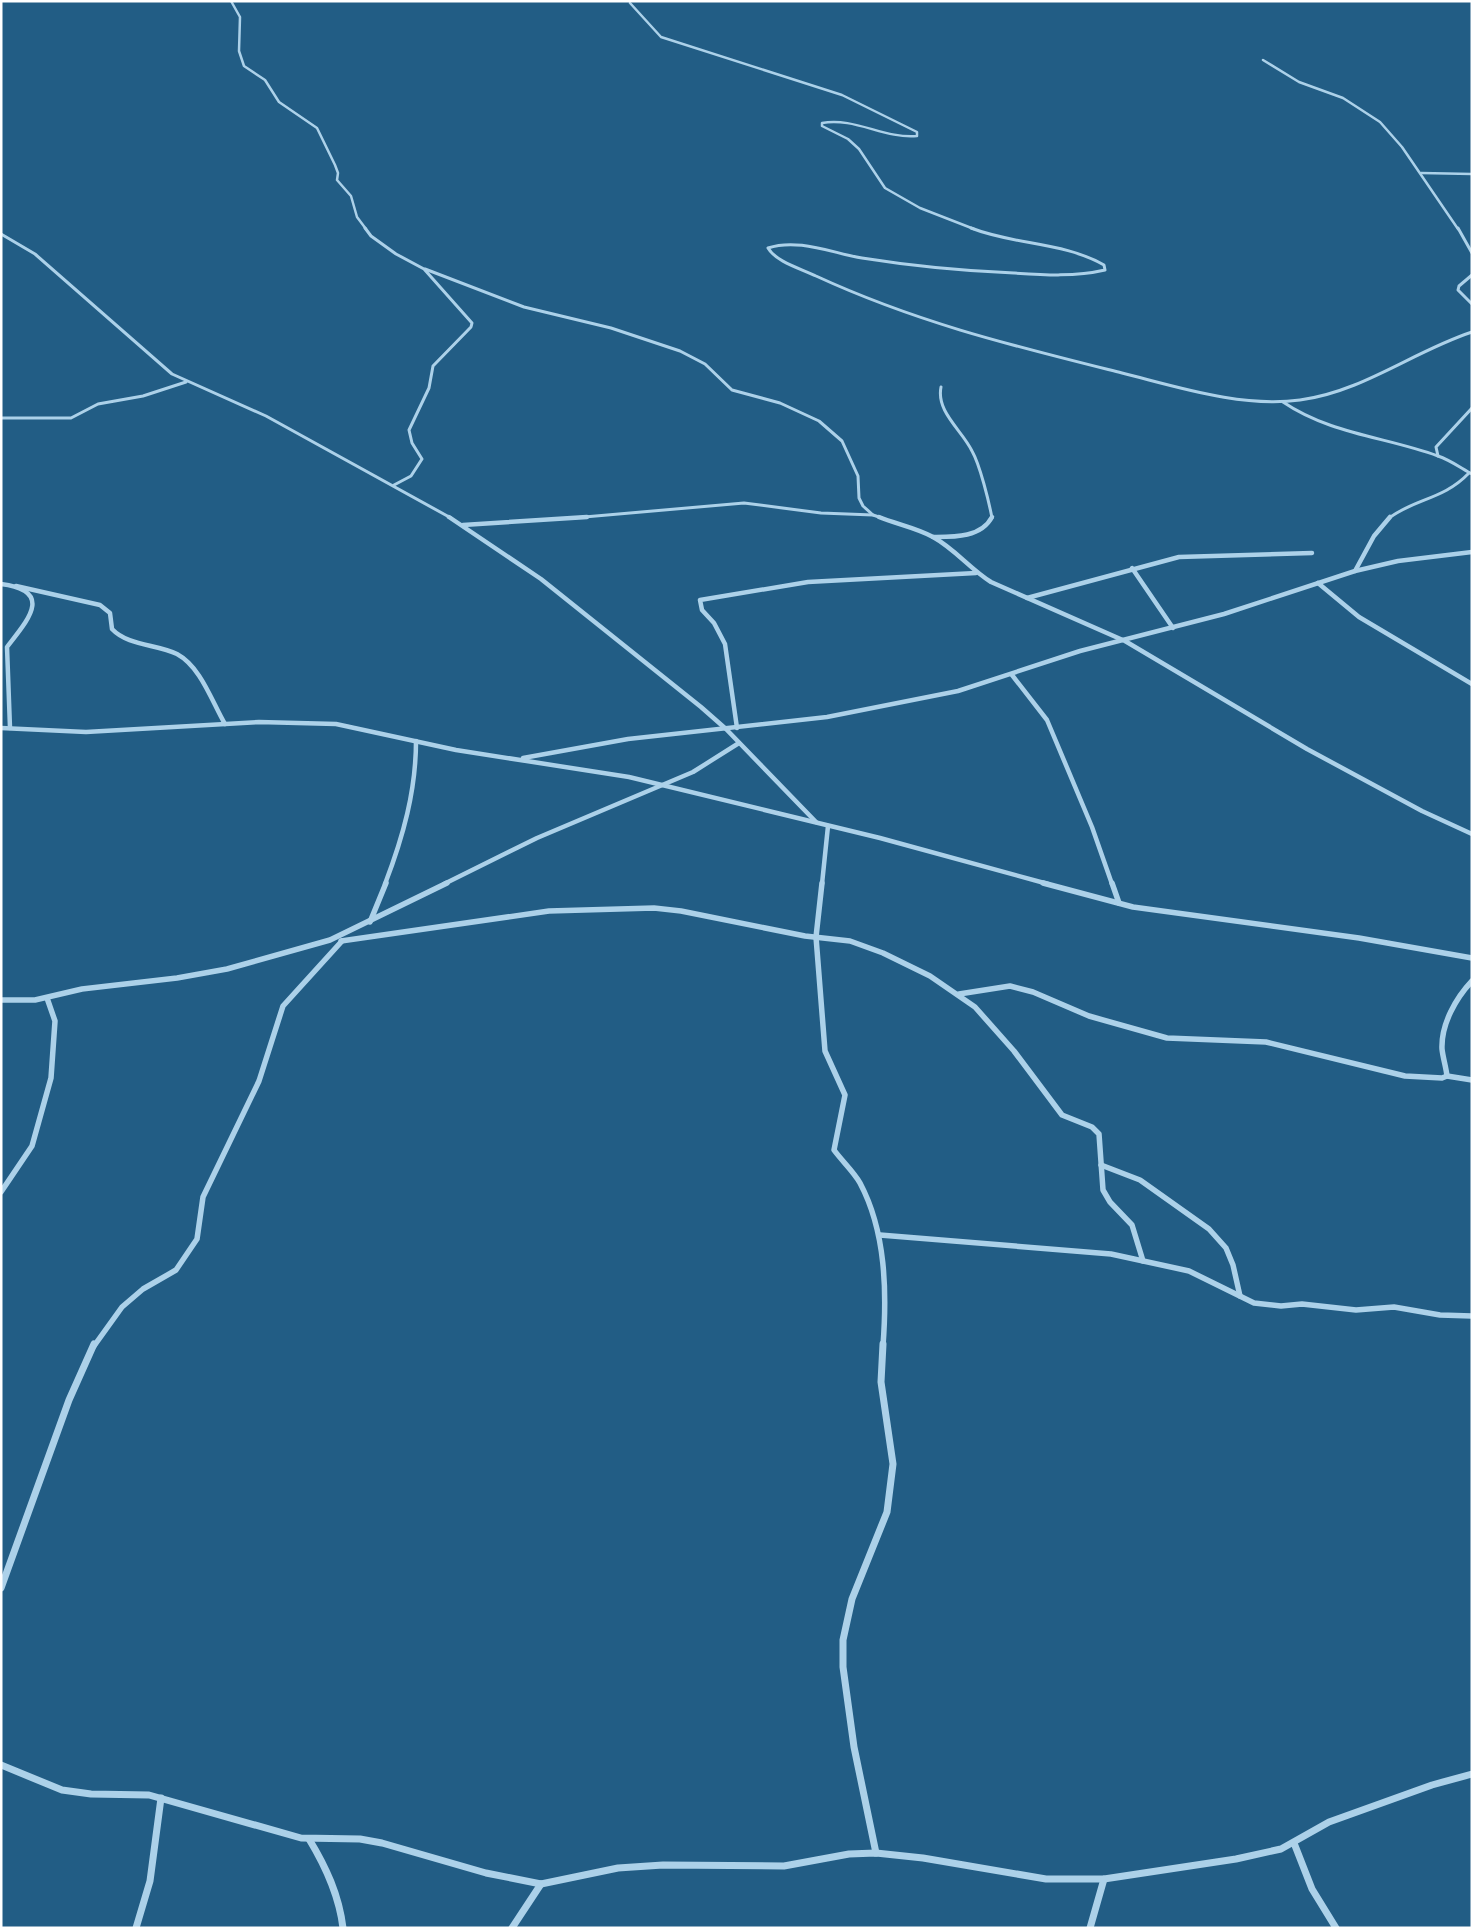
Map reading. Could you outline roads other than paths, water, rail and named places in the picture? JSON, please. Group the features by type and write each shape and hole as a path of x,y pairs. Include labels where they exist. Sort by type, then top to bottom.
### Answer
{"street":[{"path":"231,1 236,6 242,22 240,57 243,65 250,73 259,76 269,84 272,95 279,102 319,129 337,170 337,180 351,196 357,217 371,236 396,254 424,269 524,307 601,325 664,345 705,364 732,390 780,403 818,421 842,440 858,476 859,498 863,506 874,515"},
{"path":"630,3 645,22 661,36 842,95 917,132 917,136 906,138 846,123 834,121 822,123 822,126 848,139 859,149 878,180 896,196 994,238 1084,256 1104,265 1105,270 1084,275 988,273 920,267 784,244 768,248 771,253 881,305 942,326 1162,383 1228,396 1283,402 1329,394 1362,382 1418,353 1472,332"},
{"path":"1263,60 1280,67 1301,84 1347,100 1378,119 1394,136 1421,173 1440,206 1459,228 1472,253"},
{"path":"1421,173 1472,174"},
{"path":"1,234 35,254 160,364 186,382 266,416 394,485 463,525 541,579 679,688 726,729 816,823"},
{"path":"394,485 411,477 421,464 422,459 412,443 409,430 429,388 433,366 471,327 472,323 451,302 424,269"},
{"path":"1472,275 1459,286 1458,290 1472,304"},
{"path":"1,418 71,418 82,414 98,404 143,396 186,382"},
{"path":"933,537 967,535 988,525 992,518 974,452 944,409 939,398 941,387"},
{"path":"1283,402 1296,411 1338,429 1439,456 1470,473 1449,492 1390,518 1373,538 1355,571"},
{"path":"1439,456 1436,447 1472,408"},
{"path":"463,525 553,520 744,503 821,513 874,515 933,537 956,553 976,573 1026,598 1125,641 1307,749 1383,790 1472,834"},
{"path":"517,759 628,739 826,717 958,691 1012,675 1080,651 1173,628 1355,571 1398,561 1472,552"},
{"path":"1026,598 1132,568 1179,557 1312,553"},
{"path":"1132,568 1173,628"},
{"path":"737,728 728,680 725,644 714,623 702,610 700,600 808,582 976,573"},
{"path":"1318,583 1359,616 1472,684"},
{"path":"1,584 100,605 110,613 110,626 113,631 121,636 172,652 184,659 200,680 225,724"},
{"path":"10,728 7,648 26,624 34,604 16,586"},
{"path":"1012,675 1029,694 1051,729 1092,827 1119,903"},
{"path":"1,728 116,731 225,724 294,722 336,724 456,750 612,774 666,786 828,826 1119,903 1196,917 1376,940 1472,958"},
{"path":"370,922 391,870 409,812 417,766 416,741"},
{"path":"1,1000 19,1001 47,998 82,990 132,985 227,968 302,949 349,933 537,838 666,786 716,760 739,743"},
{"path":"828,826 816,937 826,1051 845,1095 834,1151 860,1183 880,1235 885,1317 881,1382 894,1464 886,1512 852,1599 843,1640 843,1667 854,1747 876,1853"},
{"path":"341,941 412,929 550,911 654,908 680,911 816,937 850,941 882,953 930,976 958,994 982,1014 1014,1051 1062,1115 1095,1128 1099,1134 1103,1190 1110,1202 1132,1225 1143,1261"},
{"path":"1,1588 69,1400 92,1348 122,1307 144,1289 176,1270 194,1244 198,1234 203,1198 251,1100 283,1006 349,933"},
{"path":"1447,1076 1442,1048 1443,1036 1460,994 1472,981"},
{"path":"958,994 974,994 1000,986 1010,986 1033,992 1089,1016 1167,1038 1266,1042 1405,1076 1442,1078 1447,1076 1472,1080"},
{"path":"1,1192 32,1146 51,1078 55,1021 47,998"},
{"path":"1101,1166 1140,1180 1209,1229 1226,1248 1233,1265 1240,1296"},
{"path":"880,1235 1018,1248 1096,1252 1143,1261 1202,1276 1240,1296 1262,1304 1302,1304 1356,1310 1394,1307 1440,1315 1472,1316"},
{"path":"1,1765 62,1790 91,1794 149,1795 309,1839 360,1839 382,1843 493,1875 541,1884 618,1868 663,1865 784,1866 850,1854 876,1853 923,1858 1046,1879 1104,1879 1236,1859 1281,1849 1328,1822 1432,1785 1472,1774"},
{"path":"136,1928 150,1881 161,1798"},
{"path":"309,1839 334,1885 341,1908 343,1928"},
{"path":"1294,1843 1312,1889 1336,1928"},
{"path":"1090,1928 1104,1879"},
{"path":"512,1928 541,1884"}]}
